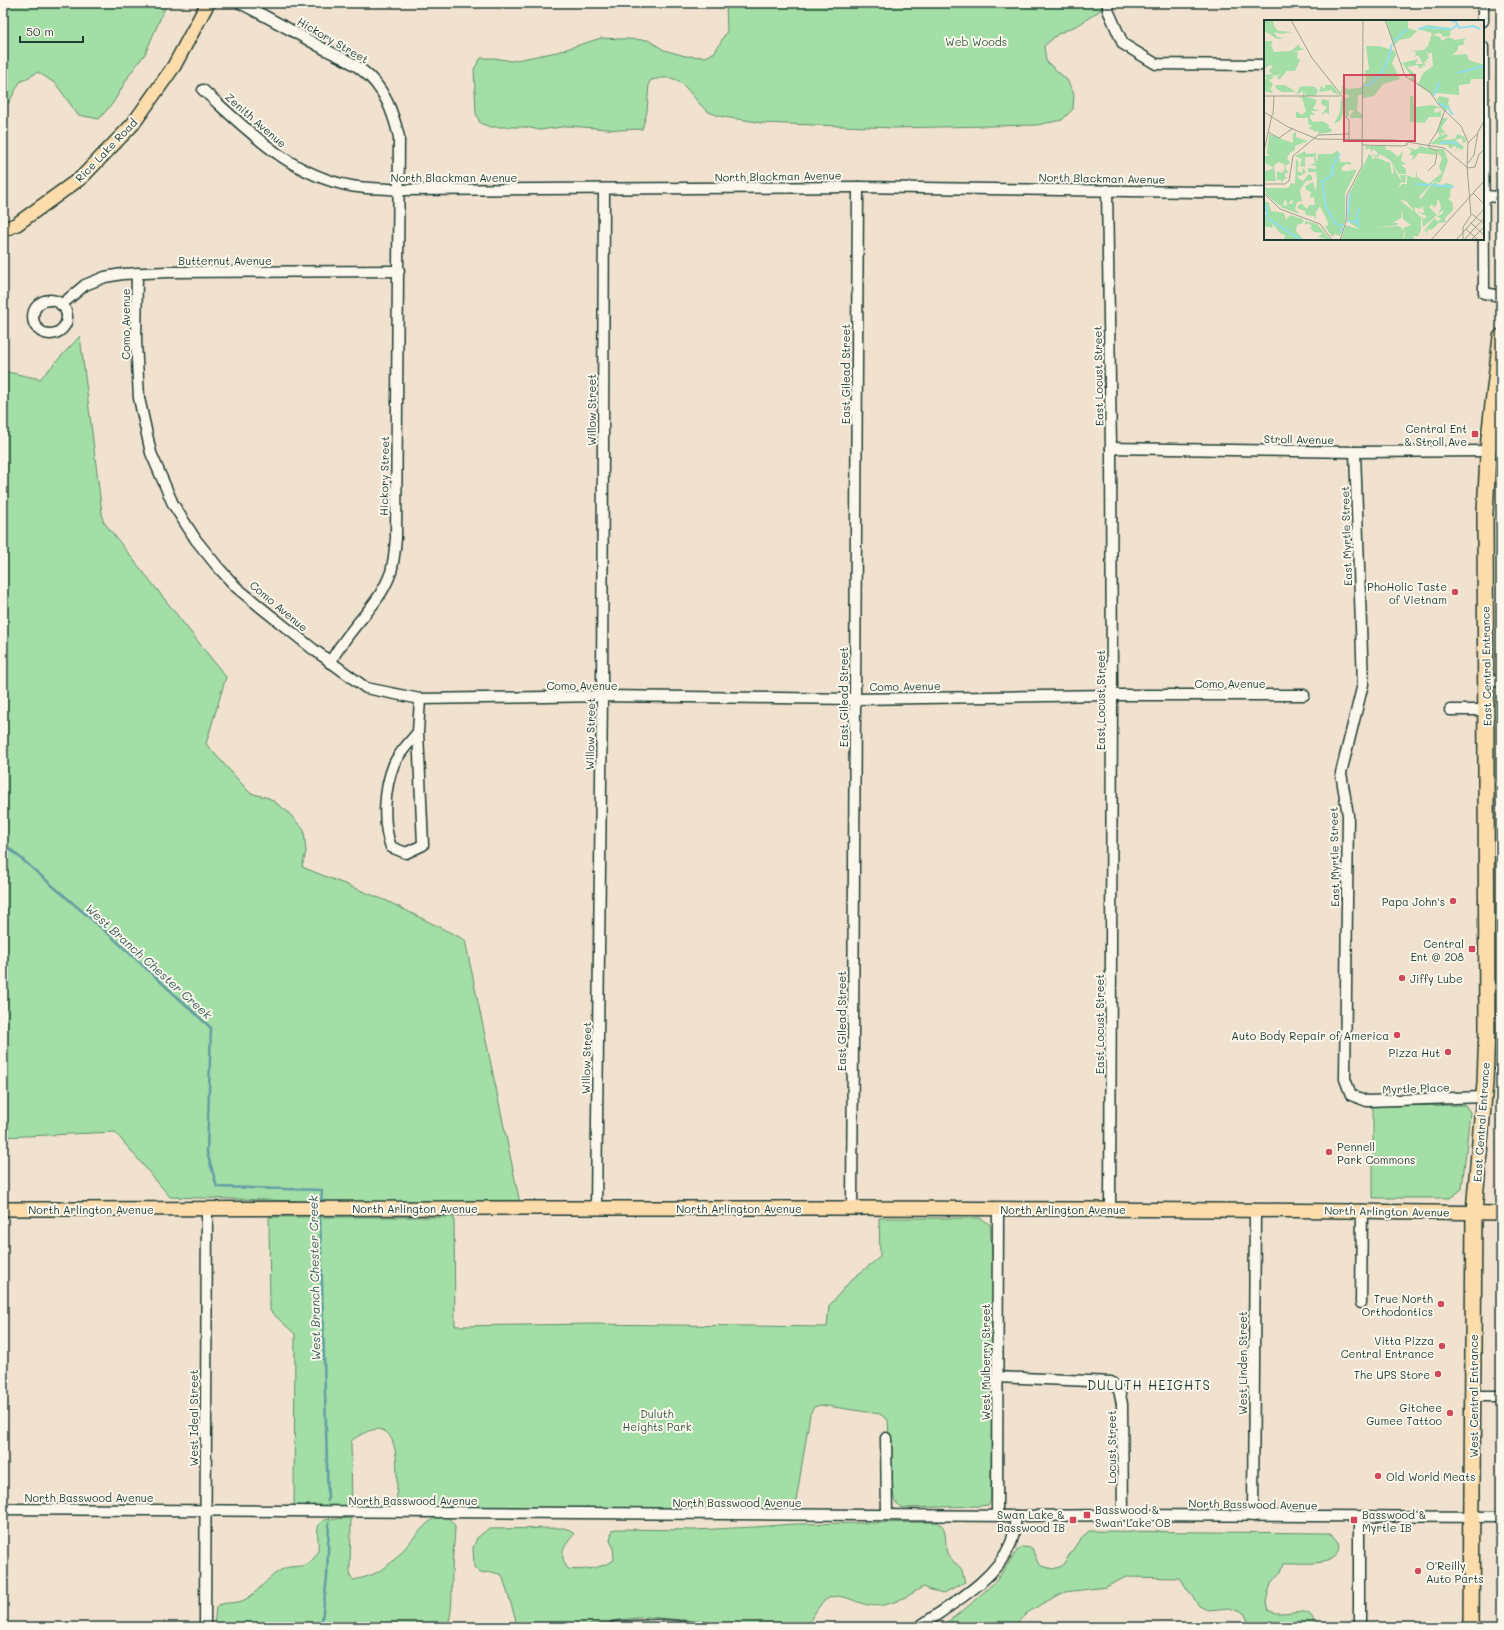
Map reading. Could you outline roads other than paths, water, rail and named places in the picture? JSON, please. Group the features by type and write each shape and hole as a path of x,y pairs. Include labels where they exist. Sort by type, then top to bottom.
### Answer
{"highway":[{"name":"East Central Entrance","path":"1474,1212 1484,1097 1487,1028 1486,710 1494,681 1485,513 1487,451 1494,382 1501,337"},
{"name":"West Central Entrance","path":"1471,1627 1474,1212"}],"main road":[{"name":"Rice Lake Road","path":"3,230 17,224 82,177 134,124 174,66 208,3"},
{"name":"North Arlington Avenue","path":"3,1209 852,1208 1501,1212"}],"street":[{"name":"Hickory Street","path":"240,3 282,24 363,70 386,98 391,108 399,136 400,190 396,538 394,559 391,571 376,603 342,644 330,663"},
{"path":"1108,3 1108,10 1122,44 1156,64 1264,65"},
{"path":"1483,3 1483,20"},
{"name":"Zenith Avenue","path":"203,90 265,146 294,166"},
{"name":"North Blackman Avenue","path":"294,166 320,177 350,186 400,190 858,187 1264,193"},
{"name":"East Gilead Street","path":"852,1208 858,187"},
{"name":"Willow Street","path":"596,1208 602,696 604,189"},
{"name":"East Locust Street","path":"1107,190 1111,448 1112,695 1110,1209"},
{"path":"1501,197 1484,196 1484,293 1501,296"},
{"name":"Butternut Avenue","path":"61,305 85,285 105,277 122,274 166,272 399,271"},
{"name":"Como Avenue","path":"137,273 136,341 139,398 151,453 173,504 196,540 226,576 264,610 330,663 366,688 420,699 602,696 855,699 1112,695 1304,695"},
{"name":"Stroll Avenue","path":"1111,448 1355,452 1487,451"},
{"name":"East Myrtle Street","path":"1350,1095 1345,1078 1348,815 1341,773 1363,684 1355,452"},
{"path":"418,732 394,763 385,792 387,837 391,847 406,853 423,845 418,732 420,699"},
{"path":"1450,710 1486,710"},
{"name":"Myrtle Place","path":"1350,1095 1366,1101 1484,1097"},
{"name":"West Ideal Street","path":"205,1627 204,1510 207,1208"},
{"name":"West Mulberry Street","path":"997,1515 998,1209"},
{"name":"West Linden Street","path":"1253,1516 1256,1210"},
{"path":"1361,1303 1362,1210"},
{"name":"Locust Street","path":"997,1377 1111,1382 1119,1390 1122,1404 1123,1515"},
{"path":"1473,1396 1501,1396"},
{"path":"886,1438 887,1515"},
{"name":"North Basswood Avenue","path":"3,1509 1016,1516 1123,1515 1501,1517"},
{"path":"919,1627 972,1589 998,1567 1012,1542 1016,1516"},
{"path":"1359,1517 1359,1627"},
{"path":"615,1627 658,1625 687,1627"}],"waterway":[{"name":"West Branch Chester Creek","path":"3,843 111,936 211,1028 207,1152 217,1187 322,1190 321,1205"},
{"name":"West Branch Chester Creek","path":"320,1212 328,1501"},
{"name":"West Branch Chester Creek","path":"325,1627 322,1620 327,1577 329,1523"}],"place":[{"name":"Central Ent & Stroll Ave","path":"1475,434"},
{"name":"PhoHolic Taste of Vietnam","path":"1455,592"},
{"name":"Papa John's","path":"1453,901"},
{"name":"Central Ent @ 208","path":"1472,949"},
{"name":"Jiffy Lube","path":"1402,978"},
{"name":"Auto Body Repair of America","path":"1397,1035"},
{"name":"Pizza Hut","path":"1448,1052"},
{"name":"Pennell Park Commons","path":"1329,1152"},
{"name":"True North Orthodontics","path":"1441,1304"},
{"name":"Vitta Pizza Central Entrance","path":"1442,1346"},
{"name":"The UPS Store","path":"1438,1374"},
{"name":"Gitchee Gumee Tattoo","path":"1450,1413"},
{"name":"Old World Meats","path":"1378,1476"},
{"name":"Basswood & Swan Lake OB","path":"1087,1515"},
{"name":"Swan Lake & Basswood IB","path":"1073,1520"},
{"name":"Basswood & Myrtle IB","path":"1354,1520"},
{"name":"O'Reilly Auto Parts","path":"1418,1571"}],"district":[{"name":"DULUTH HEIGHTS","path":"1149,1384"}],"park label":[{"name":"Web Woods","path":"976,41"},
{"name":"Duluth Heights Park","path":"657,1419"}]}
